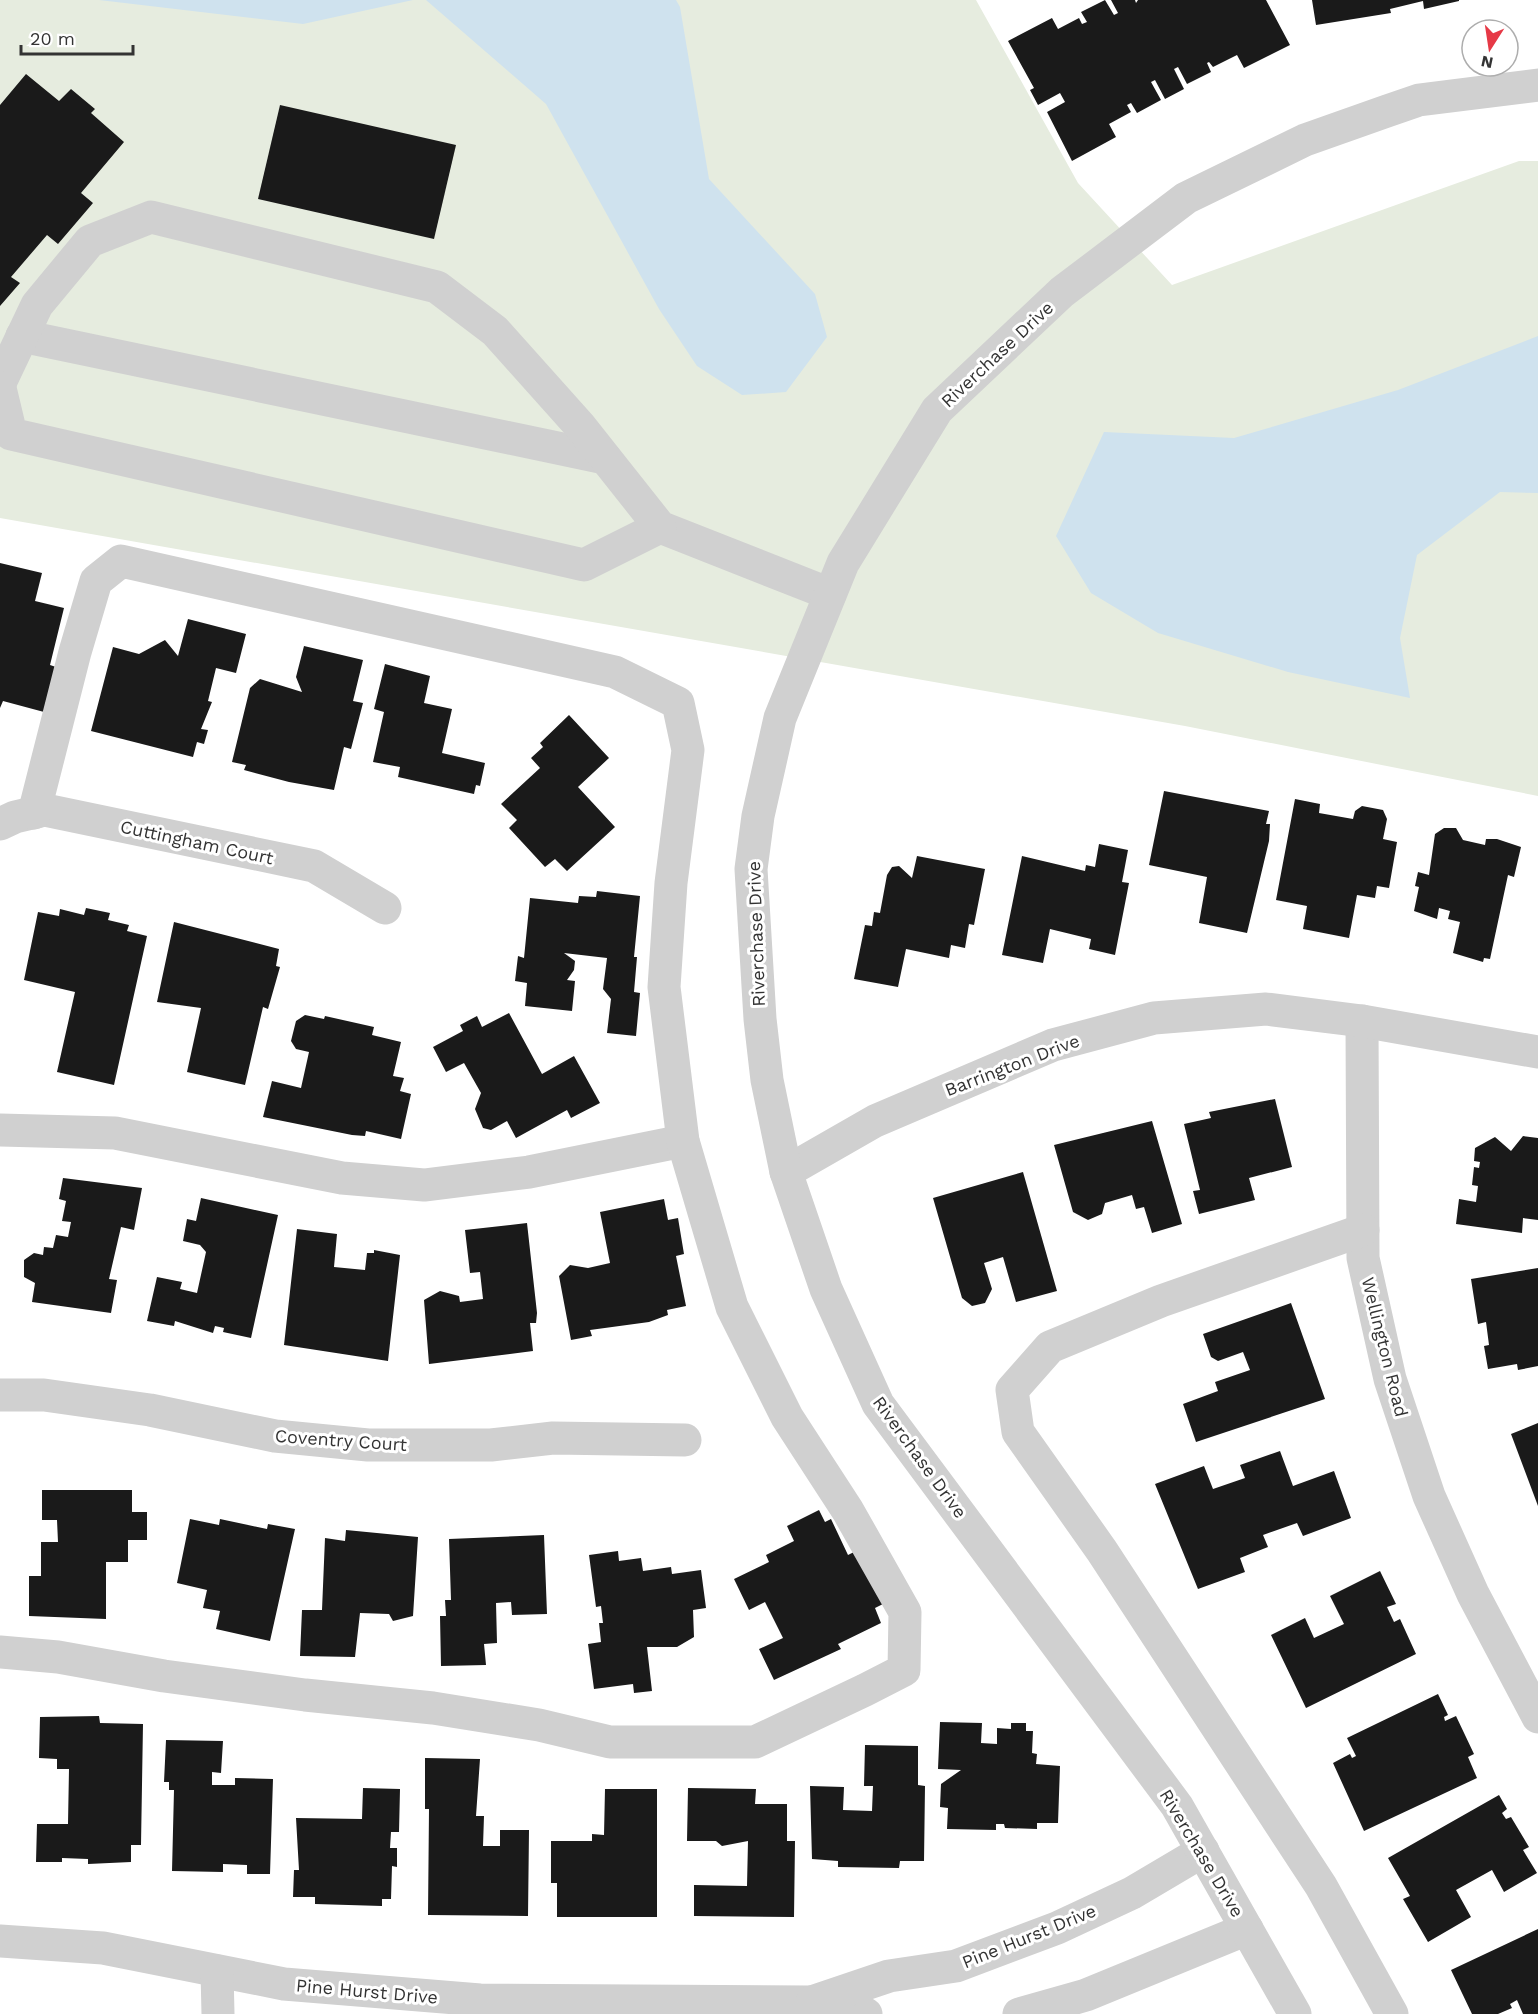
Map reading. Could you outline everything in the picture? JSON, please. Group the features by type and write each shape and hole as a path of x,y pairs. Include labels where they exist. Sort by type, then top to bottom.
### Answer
{"street":[{"name":"Riverchase Drive","path":"1295,2014 1177,1806 878,1404 826,1289 786,1172 767,1080 760,1019 751,869 758,816 780,718 830,594 843,562 937,410 1062,292 1186,198 1305,140 1419,100 1538,85"},
{"path":"0,383 37,305 90,241 151,217 437,287 495,331 580,426 660,527 830,594"},
{"path":"22,336 605,458"},
{"path":"0,388 11,434 584,565 660,527"},
{"path":"0,1652 58,1657 164,1676 305,1695 433,1708 539,1725 610,1742 755,1742 904,1670 905,1612 848,1510 787,1417 732,1307 683,1141 664,987 671,883 688,750 678,703 615,672 120,561 96,581 75,652 34,813"},
{"name":"Cuttingham Court","path":"0,824 15,817 45,810 314,866 385,908"},
{"name":"Barrington Drive","path":"786,1172 875,1120 1043,1050 1154,1018 1266,1009 1362,1021 1538,1052"},
{"name":"Wellington Road","path":"1362,1021 1363,1258 1390,1379 1429,1496 1473,1594 1538,1717"},
{"path":"0,1130 115,1133 342,1178 424,1185 529,1172 683,1141"},
{"path":"1363,1230 1161,1301 1050,1347 1012,1390 1018,1432 1102,1551 1321,1886 1392,2014"},
{"name":"Coventry Court","path":"0,1395 44,1395 150,1410 274,1436 368,1445 491,1445 553,1438 685,1440"},
{"name":"Pine Hurst Drive","path":"810,2002 889,1976 956,1966 1057,1928 1132,1893 1203,1851"},
{"path":"1019,2014 1086,1995 1247,1929"},
{"name":"Pine Hurst Drive","path":"0,1941 103,1948 284,1984 480,2007 810,2002 866,2014"},
{"path":"217,1971 218,2014"}],"shaded area":[{"path":"0,0 976,0 1078,183 1172,285 1519,161 1538,161 1538,796 1185,726 0,518"}],"water":[{"path":"99,0 413,0 303,24"},
{"path":"426,0 676,0 680,7 709,179 815,294 827,337 786,392 742,395 697,366 659,309 546,104"},
{"path":"1538,336 1538,493 1500,492 1417,555 1400,638 1410,698 1288,672 1158,633 1091,593 1056,536 1104,432 1234,438 1398,390"}],"building":[{"path":"1105,0 1114,15 1118,13 1111,0 1135,0 1136,3 1138,0 1266,0 1290,45 1244,68 1237,55 1213,67 1209,62 1207,63 1211,72 1187,84 1178,67 1174,69 1184,89 1165,99 1155,80 1151,82 1161,100 1137,113 1131,103 1127,105 1131,112 1109,124 1116,137 1072,161 1047,112 1065,102 1060,93 1038,105 1030,90 1034,88 1008,41 1052,18 1058,29 1079,18 1082,24 1087,22 1081,12"},
{"path":"1312,0 1459,1 1424,9 1423,1 1390,9 1391,13 1316,25"},
{"path":"26,74 59,101 71,89 95,109 91,113 124,142 81,193 93,203 58,244 47,235 11,277 20,283 0,306 0,105"},
{"path":"280,105 456,145 434,239 258,199"},
{"path":"0,563 42,573 35,601 64,608 50,665 56,667 44,712 3,701 0,708"},
{"path":"188,619 246,634 236,673 216,668 208,701 212,702 201,729 208,730 204,744 197,742 193,757 91,731 113,647 139,654 165,640 178,656"},
{"path":"304,646 363,660 353,701 363,703 351,749 344,747 334,790 289,782 244,770 246,765 232,762 250,688 260,679 302,692 296,677"},
{"path":"385,664 430,676 424,703 452,709 442,753 485,763 480,786 476,785 474,794 398,777 400,767 373,762 384,712 374,709"},
{"path":"569,715 609,758 578,787 615,827 567,871 555,859 545,867 509,828 517,820 501,804 540,768 531,758 543,747 540,743"},
{"path":"1164,791 1269,811 1266,824 1270,824 1269,841 1247,933 1199,923 1207,877 1149,865"},
{"path":"1295,799 1320,804 1319,813 1353,819 1355,811 1362,806 1383,810 1387,819 1383,839 1397,842 1389,888 1377,886 1375,898 1357,895 1349,938 1303,929 1307,906 1276,900"},
{"path":"1444,828 1456,828 1463,840 1485,845 1486,839 1497,839 1521,847 1514,877 1508,875 1490,959 1484,958 1483,962 1453,953 1460,922 1448,919 1450,911 1439,908 1437,919 1414,911 1419,887 1415,886 1418,872 1429,875 1435,834"},
{"path":"1099,844 1128,850 1122,882 1129,883 1115,955 1089,949 1091,939 1050,929 1043,963 1002,955 1022,856 1085,871 1086,865 1095,867"},
{"path":"917,856 985,869 974,925 969,924 965,948 951,945 949,958 906,949 898,987 854,979 865,925 872,926 874,912 880,913 887,875 892,867 899,866 912,878"},
{"path":"597,891 640,896 634,957 637,957 634,992 640,993 636,1036 607,1033 611,999 603,989 607,958 564,953 575,961 574,970 567,980 575,981 572,1011 525,1006 527,983 515,981 518,956 524,958 530,898 578,903 579,896 596,897"},
{"path":"86,908 110,913 108,920 129,925 127,931 147,936 114,1085 57,1072 75,992 24,980 38,912 59,916 60,909 84,915"},
{"path":"174,922 279,949 276,966 280,967 268,1009 263,1007 245,1085 187,1072 201,1008 157,1002"},
{"path":"509,1013 542,1074 574,1056 600,1103 571,1118 567,1110 516,1138 507,1121 491,1130 483,1128 475,1109 481,1093 464,1063 446,1072 433,1047 463,1031 460,1025 477,1016 482,1027"},
{"path":"305,1015 324,1019 325,1016 374,1027 372,1035 401,1042 393,1076 404,1078 400,1091 411,1094 401,1139 366,1131 365,1136 352,1135 263,1117 272,1081 301,1088 309,1052 296,1049 291,1041 296,1021"},
{"path":"1275,1099 1292,1167 1249,1178 1255,1200 1199,1214 1193,1191 1200,1190 1184,1124 1211,1118 1209,1112"},
{"path":"1152,1121 1182,1224 1152,1233 1144,1207 1136,1209 1132,1195 1105,1203 1102,1214 1088,1220 1073,1212 1054,1145"},
{"path":"1523,1136 1538,1138 1538,1220 1523,1218 1522,1233 1456,1224 1459,1199 1476,1202 1478,1186 1472,1185 1474,1167 1479,1168 1480,1162 1474,1161 1475,1148 1495,1137 1511,1151"},
{"path":"1023,1172 1057,1291 1016,1302 1003,1257 984,1263 992,1289 985,1303 972,1306 962,1298 933,1198"},
{"path":"63,1178 142,1188 134,1230 121,1227 109,1279 117,1280 111,1313 32,1302 35,1283 24,1277 24,1260 34,1253 43,1255 44,1247 53,1248 56,1235 68,1237 71,1222 62,1221 66,1201 59,1199"},
{"path":"201,1198 278,1215 251,1338 223,1332 224,1328 215,1326 213,1333 175,1321 174,1326 147,1321 157,1277 182,1282 180,1289 197,1293 206,1252 200,1245 183,1241 187,1219 196,1221"},
{"path":"664,1199 668,1220 678,1218 684,1254 676,1256 686,1306 667,1310 668,1315 649,1322 590,1330 592,1336 571,1340 559,1276 570,1265 588,1268 610,1263 600,1212"},
{"path":"527,1223 537,1313 536,1323 530,1323 533,1351 429,1364 424,1300 440,1291 459,1296 460,1302 483,1299 480,1272 470,1273 465,1230"},
{"path":"297,1229 337,1234 334,1267 365,1270 367,1253 374,1253 374,1250 400,1255 388,1361 284,1345"},
{"path":"1538,1268 1538,1366 1518,1370 1517,1364 1488,1369 1484,1346 1489,1345 1486,1322 1478,1324 1471,1279"},
{"path":"1291,1303 1325,1399 1196,1442 1183,1404 1218,1391 1215,1382 1250,1370 1243,1352 1218,1361 1211,1357 1203,1334"},
{"path":"1538,1423 1538,1506 1511,1434"},
{"path":"1280,1451 1293,1486 1334,1471 1351,1518 1303,1536 1297,1523 1263,1535 1268,1547 1240,1558 1245,1572 1198,1589 1155,1484 1204,1466 1213,1489 1245,1478 1240,1465"},
{"path":"42,1490 132,1490 132,1512 147,1512 147,1540 128,1540 128,1562 106,1562 106,1619 29,1616 29,1576 41,1576 41,1542 58,1542 57,1520 42,1520"},
{"path":"819,1510 825,1522 831,1519 848,1555 864,1547 893,1599 875,1608 881,1623 838,1644 841,1649 774,1680 759,1649 783,1638 765,1602 749,1610 734,1579 769,1562 766,1555 794,1541 787,1526"},
{"path":"190,1519 219,1525 220,1519 267,1529 268,1524 295,1529 270,1641 216,1629 220,1611 203,1608 207,1590 177,1583"},
{"path":"346,1530 418,1537 413,1616 393,1621 389,1614 360,1613 355,1657 300,1656 302,1610 322,1610 325,1538 345,1541"},
{"path":"544,1535 547,1614 512,1615 511,1602 496,1603 497,1643 484,1644 486,1665 441,1666 440,1616 446,1616 445,1600 451,1600 449,1539"},
{"path":"618,1551 619,1561 641,1558 643,1571 671,1567 672,1574 701,1570 706,1608 693,1610 694,1637 677,1647 647,1647 652,1691 634,1693 633,1684 594,1689 588,1644 601,1642 599,1623 603,1623 601,1606 596,1607 589,1555"},
{"path":"1380,1571 1396,1604 1387,1607 1394,1622 1400,1619 1416,1654 1306,1708 1271,1635 1305,1618 1314,1638 1344,1624 1330,1596"},
{"path":"1438,1694 1448,1715 1444,1717 1445,1721 1456,1716 1474,1754 1468,1757 1477,1778 1364,1831 1333,1763 1350,1754 1352,1758 1356,1756 1347,1738"},
{"path":"99,1716 100,1723 143,1724 141,1845 131,1845 131,1862 88,1864 88,1859 62,1858 62,1862 36,1862 37,1824 68,1824 69,1769 57,1769 57,1759 39,1758 40,1717"},
{"path":"940,1722 982,1723 981,1743 997,1744 997,1728 1011,1729 1011,1723 1026,1723 1026,1731 1033,1731 1032,1753 1037,1754 1036,1764 1060,1766 1058,1823 1037,1823 1037,1829 1005,1828 1004,1824 996,1824 996,1830 947,1829 948,1808 940,1807 941,1784 961,1770 938,1769"},
{"path":"166,1740 223,1741 221,1773 212,1772 212,1785 235,1785 235,1778 273,1779 270,1874 247,1874 247,1865 223,1864 223,1872 172,1871 174,1790 169,1790 169,1782 164,1782"},
{"path":"865,1745 918,1746 918,1785 925,1786 924,1861 900,1861 899,1868 838,1867 838,1861 812,1859 810,1786 844,1787 843,1810 872,1811 873,1786 864,1786"},
{"path":"425,1758 480,1759 476,1816 484,1816 483,1846 500,1846 500,1830 529,1830 528,1916 428,1915 429,1809 425,1809"},
{"path":"363,1788 400,1789 399,1832 391,1832 390,1848 397,1848 397,1867 392,1866 391,1899 382,1899 382,1906 315,1904 315,1897 293,1897 294,1870 299,1870 296,1818 362,1819"},
{"path":"688,1788 756,1789 755,1804 787,1804 787,1841 795,1841 794,1917 694,1916 694,1885 747,1886 748,1841 722,1846 716,1841 687,1841"},
{"path":"605,1789 657,1789 657,1917 557,1917 557,1883 551,1883 551,1841 592,1841 592,1834 604,1835"},
{"path":"1499,1795 1507,1809 1502,1813 1506,1819 1511,1817 1529,1847 1523,1850 1537,1873 1504,1892 1492,1870 1456,1890 1471,1917 1428,1942 1403,1899 1410,1896 1388,1858"},
{"path":"1538,1929 1538,2014 1523,2014 1517,2000 1510,2004 1512,2008 1498,2014 1472,2014 1451,1970"}]}
